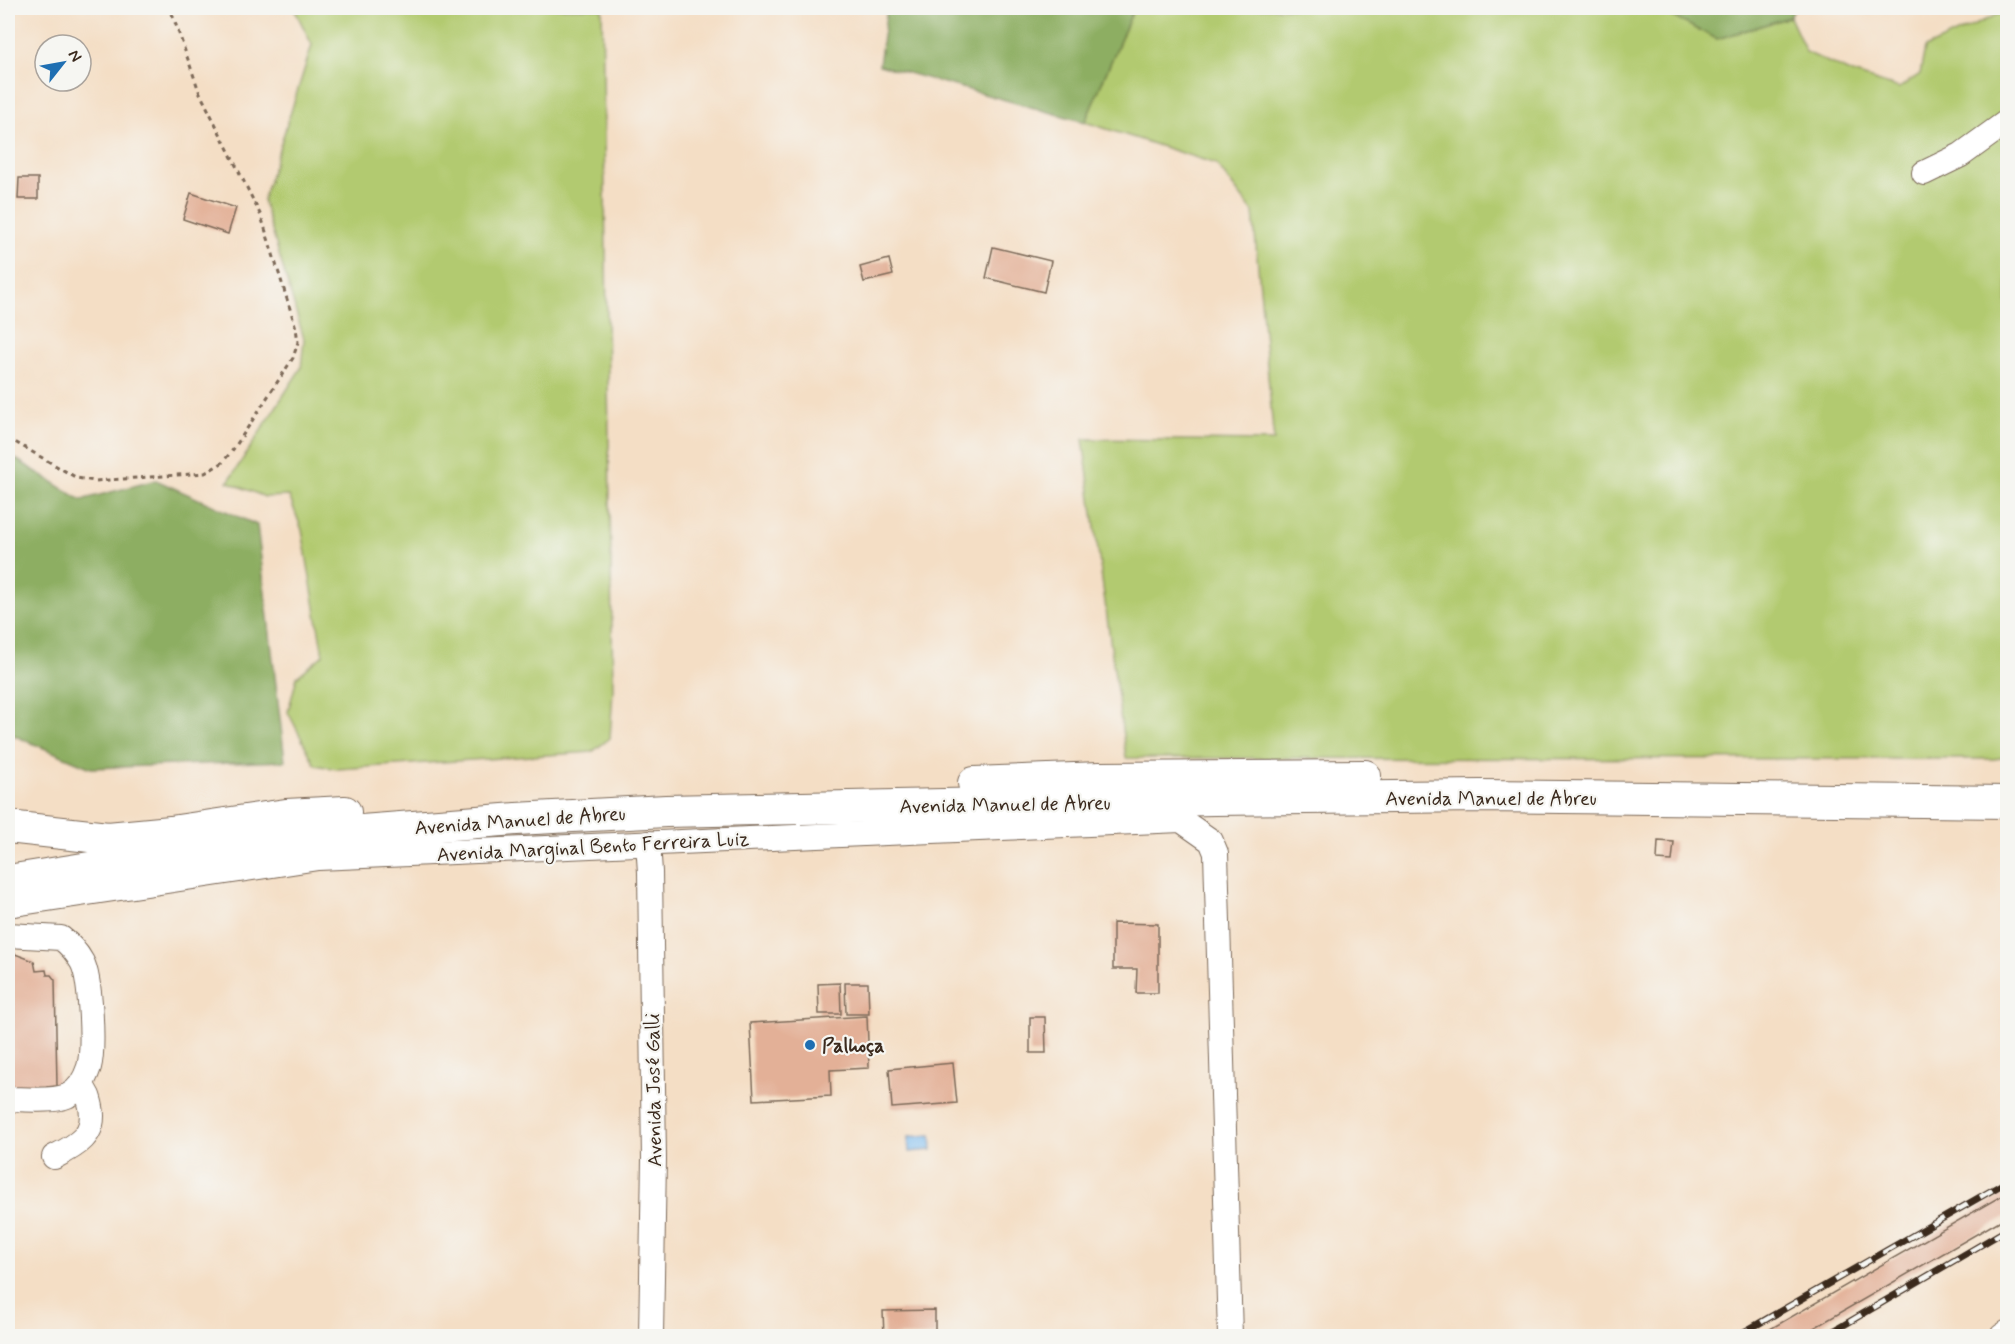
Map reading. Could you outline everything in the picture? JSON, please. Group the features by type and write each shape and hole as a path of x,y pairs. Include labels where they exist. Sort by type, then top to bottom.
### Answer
{"main road":[{"name":"Avenida Manuel de Abreu","path":"8,827 108,837 171,832 286,815 1100,778 1485,775 2007,780"},
{"name":"Avenida Manuel de Abreu","path":"8,881 285,837 516,819 666,811 1214,799 1456,797 2007,802"}],"street":[{"path":"1924,173 1961,155 2007,122"},
{"name":"Avenida Marginal Bento Ferreira Luiz","path":"8,905 318,858 1181,820 1211,841 1216,853 1230,1336"},
{"name":"Avenida José Galli","path":"648,843 654,1159 651,1336"},
{"path":"36,937 39,925 38,900"},
{"path":"8,935 61,938 67,943 83,963 89,991 91,1029 89,1066 81,1086 67,1096 51,1099 8,1099"},
{"path":"54,1157 84,1139 91,1130 93,1115 89,1095 81,1086"},
{"path":"2002,1336 2007,1332"}],"path":[{"path":"8,438 77,478 95,481 205,473 222,463 235,447 293,358 297,342 296,328 261,216 200,91 170,8"}],"green space":[{"path":"294,8 602,8 613,690 610,738 592,752 337,769 315,765 288,712 297,677 323,655 302,530 289,496 265,497 228,482 301,368 304,339 263,200 312,45"},
{"path":"887,8 1134,8 1085,122 879,65"},
{"path":"1134,8 1655,8 1717,39 1790,17 1806,52 1852,73 1899,88 1920,74 1925,48 2007,10 2007,757 1994,759 1126,758 1083,439 1274,441 1253,212 1216,164 1085,122"},
{"path":"1655,8 1795,8 1790,17 1717,39"},
{"path":"8,454 81,500 156,480 257,525 285,761 91,768 8,733"}],"water":[{"path":"931,1135 932,1150 909,1152 908,1137"}],"building":[{"path":"19,178 38,178 38,199 18,199"},
{"path":"191,193 236,208 228,234 183,219"},
{"path":"993,247 1051,261 1044,292 986,278"},
{"path":"889,259 893,275 864,282 860,267"},
{"path":"1658,841 1674,842 1672,861 1657,860"},
{"path":"1113,923 1158,924 1158,993 1136,993 1137,969 1113,969"},
{"path":"8,954 15,954 34,961 36,971 46,970 47,975 51,975 55,980 57,1086 47,1087 46,1093 8,1094"},
{"path":"840,983 841,1014 819,1014 818,984"},
{"path":"845,983 868,983 869,1014 846,1014"},
{"name":"Palhoça","path":"867,1016 869,1068 830,1070 831,1096 754,1100 750,1023"},
{"path":"1030,1017 1045,1017 1046,1053 1030,1053"},
{"path":"953,1063 957,1103 892,1108 889,1069"},
{"path":"2008,1192 2008,1216 1800,1336 1758,1336"},
{"path":"935,1310 935,1336 884,1336 883,1311"}],"railway":[{"path":"1737,1336 2008,1181"},
{"path":"1825,1336 2008,1229"}],"place":[{"name":"Palhoça","path":"810,1045"}]}
